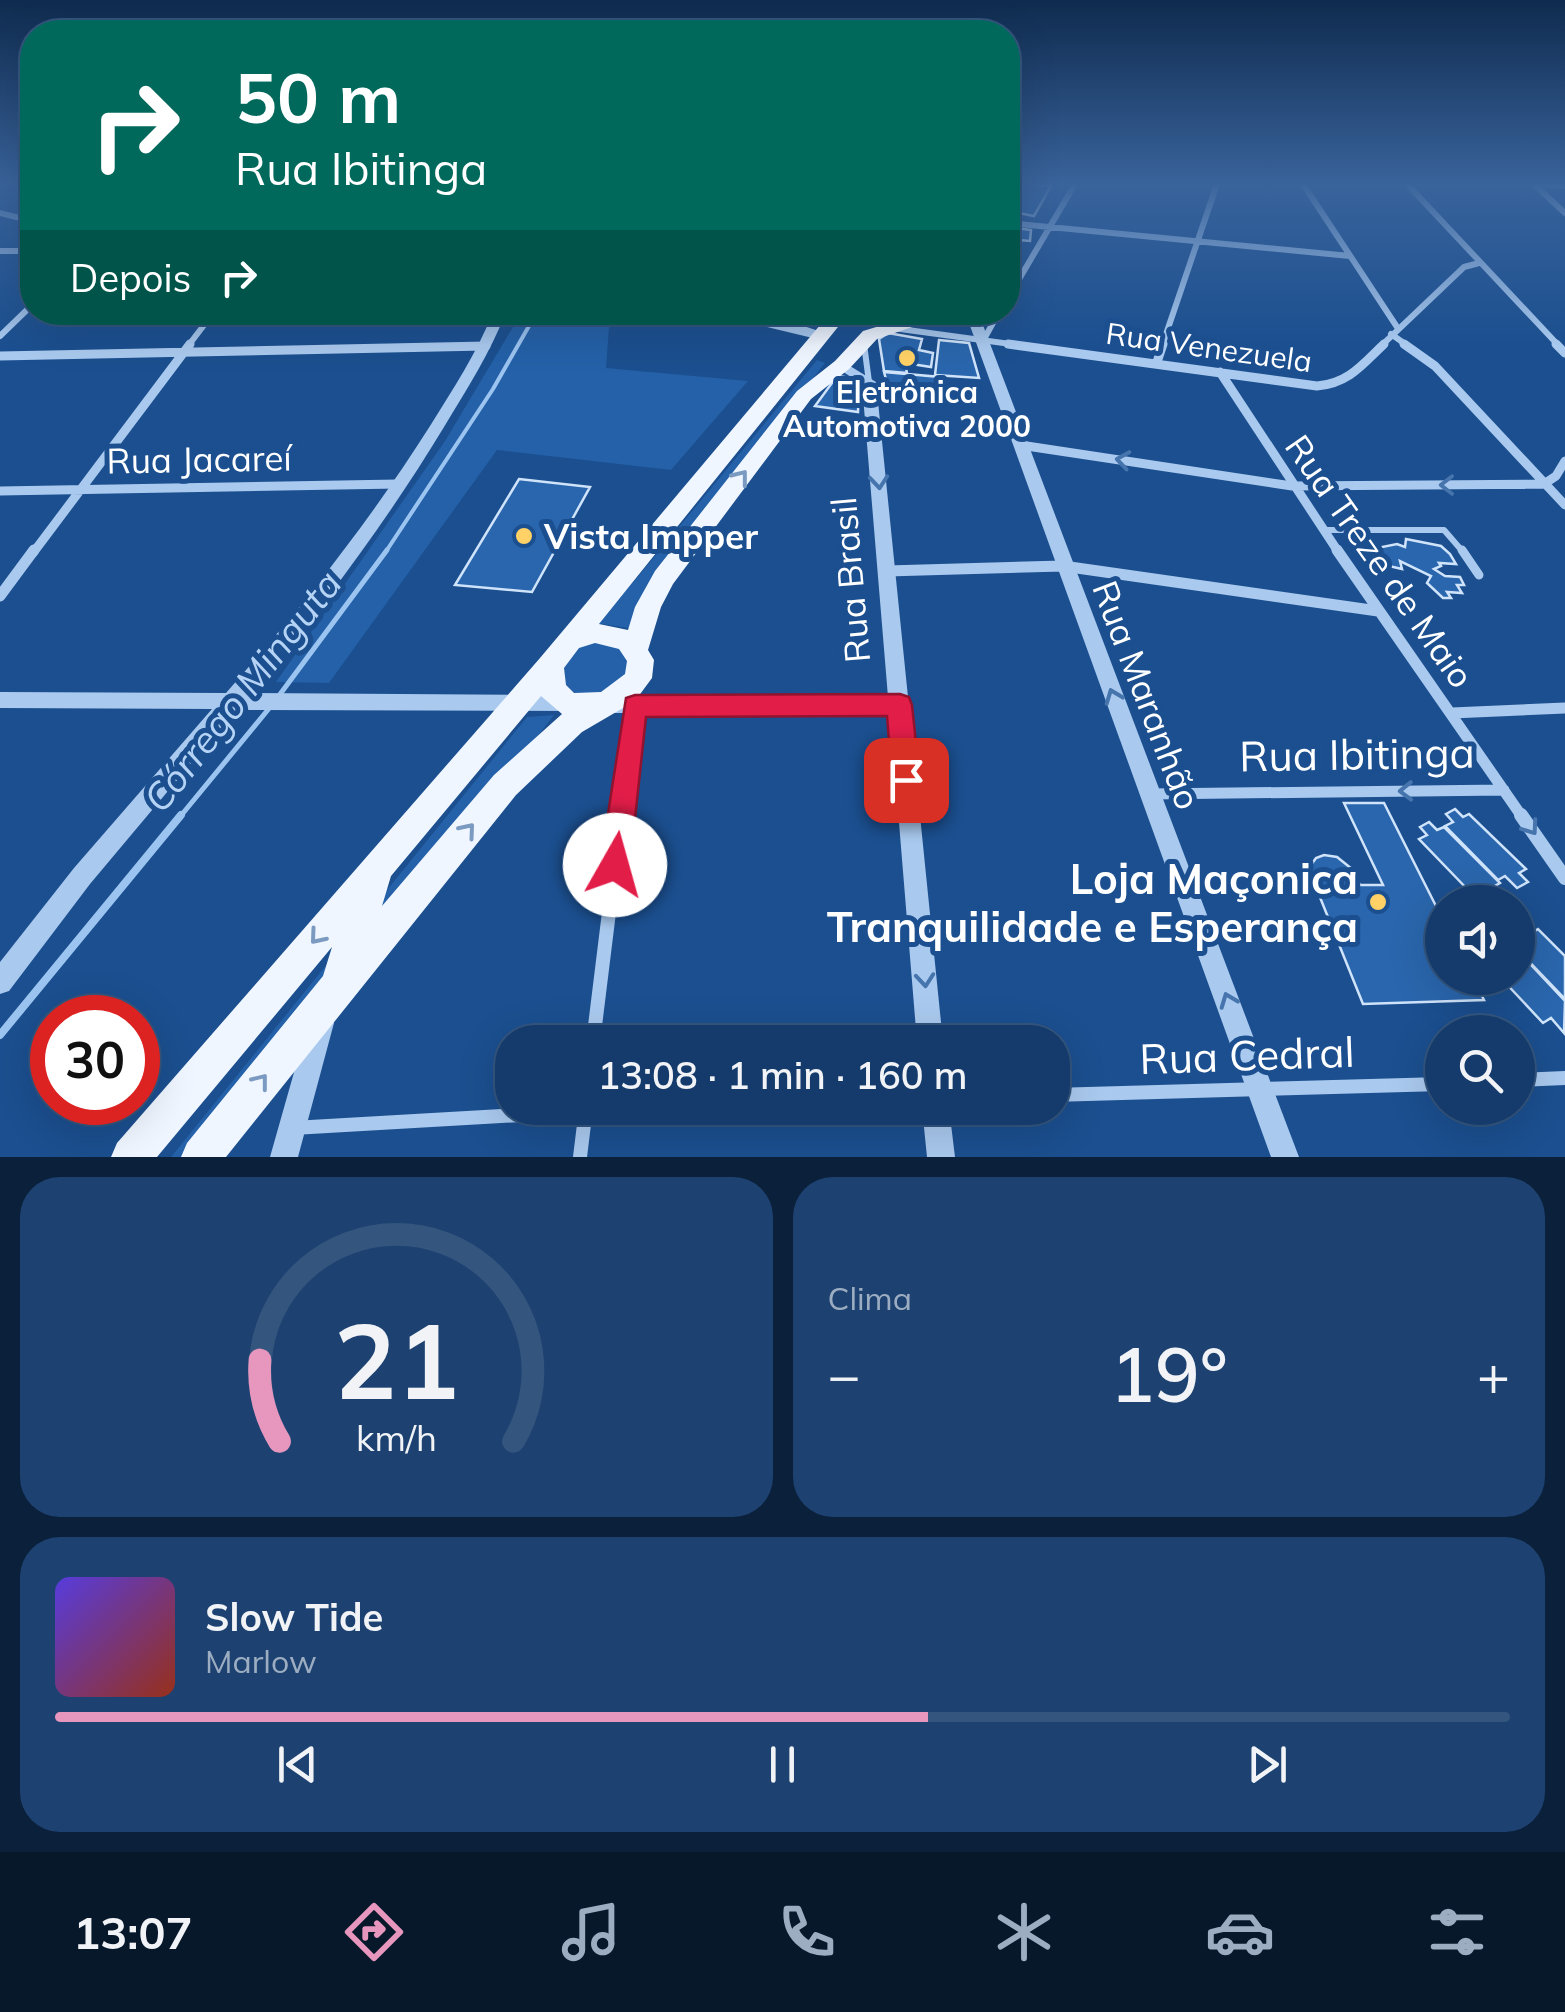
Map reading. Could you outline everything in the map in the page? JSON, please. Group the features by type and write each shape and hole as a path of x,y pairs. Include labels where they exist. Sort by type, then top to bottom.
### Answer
{"main road":[{"path":"201,1157 329,995 518,771 590,705 635,695 641,665 636,648 648,607 676,560 804,395 842,365 875,325"},
{"path":"131,1157 550,666 827,329 842,365"},
{"path":"570,642 607,633 618,635 636,648"},
{"path":"550,666 551,688 590,705"},
{"path":"329,995 386,856"}],"street":[{"path":"1020,277 1043,238"},
{"path":"1177,238 1350,256"},
{"path":"1338,238 1394,330 1435,366 1565,505"},
{"path":"1457,238 1565,353"},
{"path":"1156,362 1198,240"},
{"name":"Rua Venezuela","path":"904,325 982,340 1335,385 1347,379 1464,267 1479,263"},
{"path":"0,336 20,317"},
{"path":"0,596 204,325"},
{"path":"792,325 827,329"},
{"name":"Rua Maranhão","path":"976,325 1285,1157"},
{"path":"982,340 991,325"},
{"path":"0,356 186,350 490,329"},
{"path":"0,982 42,923 234,700 342,566 398,484 490,329"},
{"path":"842,365 869,382"},
{"name":"Rua Treze de Maio","path":"1220,372 1292,486 1565,878"},
{"name":"Rua Brasil","path":"869,382 928,1025"},
{"path":"1019,444 1292,486 1544,484 1556,476 1565,462"},
{"name":"Rua Jacareí","path":"0,491 398,484"},
{"path":"887,572 1063,566 1378,611"},
{"path":"596,1025 635,695 900,705"},
{"path":"0,700 590,705"},
{"path":"1452,713 1565,708"},
{"name":"Rua Ibitinga","path":"1150,794 1504,790"},
{"path":"284,1157 329,995"},
{"path":"1535,1079 1565,1078"},
{"name":"Rua Cedral","path":"1070,1094 1262,1092 1425,1085"},
{"path":"292,1128 495,1114"},
{"path":"580,1157 584,1125"},
{"path":"938,1125 941,1157"}],"lane":[{"path":"864,341 869,382"},
{"path":"1322,530 1444,530 1479,575"}],"shaded area":[{"path":"514,325 609,325 606,368 748,381 671,470 497,450 329,683 276,682 445,441"},
{"path":"817,360 825,363 652,587 635,629 595,623 636,579"},
{"path":"598,640 625,649 632,673 590,700 564,690 559,667 570,651"},
{"path":"554,715 392,924 200,1157 171,1157 527,717"}],"building":[{"name":"Eletrônica Automotiva 2000","path":"888,333 922,339 919,350 933,353 931,367 905,363 907,373 884,371 879,339"},
{"path":"939,340 969,343 979,378 935,375"},
{"path":"884,372 940,377 939,389 889,390"},
{"path":"837,376 859,379 858,412 815,406"},
{"name":"Vista Impper","path":"519,479 590,487 532,592 455,585"},
{"path":"1406,539 1441,546 1450,554 1456,564 1439,563 1441,566 1434,569 1445,576 1460,577 1464,585 1457,585 1462,593 1447,592 1451,598 1443,598 1427,583 1431,576 1400,561 1402,569 1380,564 1375,557 1384,557 1377,548 1397,544 1405,547"},
{"name":"Loja Maçonica Tranquilidade e Esperança","path":"1344,803 1384,803 1425,885 1425,995 1482,995 1484,1000 1363,1004 1311,875 1311,865 1324,855 1337,857 1352,869 1360,885 1383,885"},
{"path":"1455,809 1463,817 1469,814 1526,869 1519,873 1528,882 1514,885 1505,876 1498,880 1445,826 1453,822 1446,814"},
{"path":"1429,822 1437,830 1444,827 1500,883 1463,885 1419,839 1427,835 1420,827"},
{"path":"1538,929 1565,956 1565,999 1535,968"},
{"path":"1535,969 1565,1001 1564,1033 1551,1018 1543,1023 1517,995 1535,995"}],"waterway":[{"name":"Córrego Minguta","path":"387,550 493,389 530,325"},
{"name":"Córrego Minguta","path":"278,697 387,550"},
{"name":"Córrego Minguta","path":"179,818 271,706"},
{"name":"Córrego Minguta","path":"0,1035 181,815"}],"place":[{"name":"Eletrônica Automotiva 2000","path":"907,358"},
{"name":"Vista Impper","path":"524,536"},
{"name":"Loja Maçonica Tranquilidade e Esperança","path":"1378,902"}],"route":[{"path":"615,865 635,706 900,705 906,780"}]}
